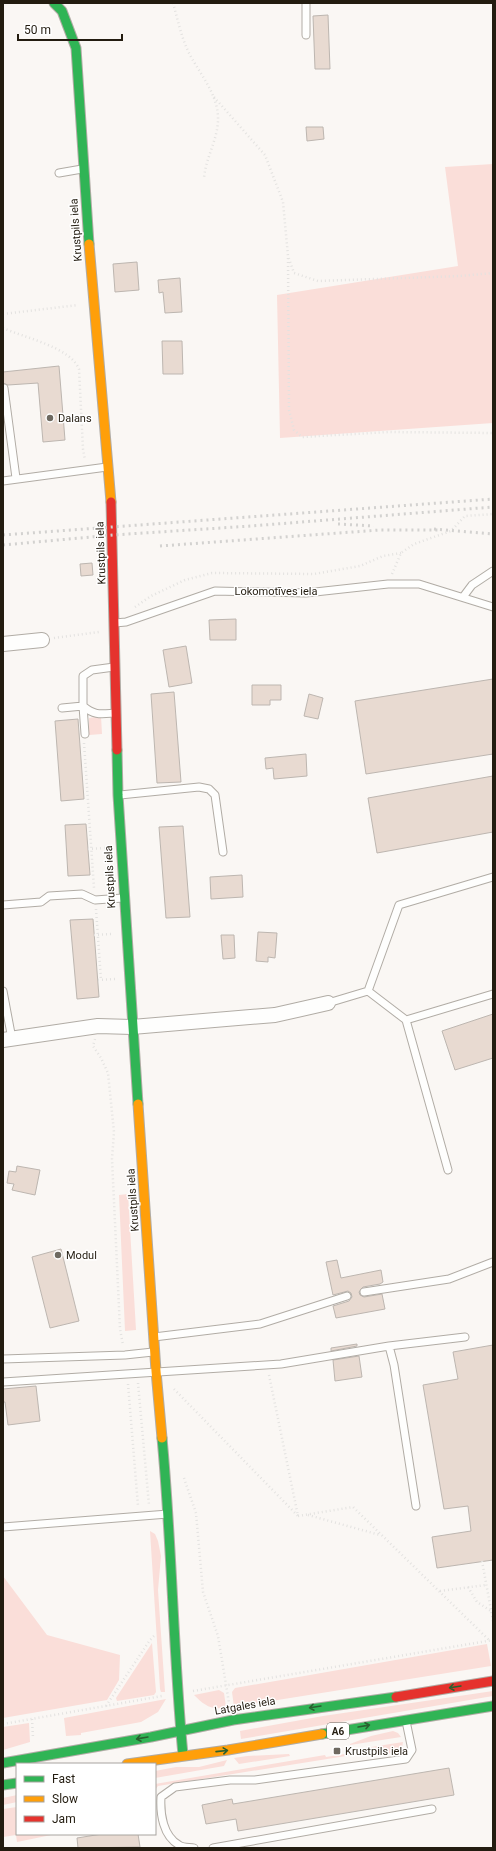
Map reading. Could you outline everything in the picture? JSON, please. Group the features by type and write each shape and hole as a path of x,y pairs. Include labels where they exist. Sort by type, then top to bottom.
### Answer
{"main road":[{"name":"Krustpils iela","path":"54,3 62,11 76,48 93,303 108,467 113,535 115,623 114,667 118,795 132,1027 136,1054 156,1371 169,1514 177,1693 183,1755"},
{"path":"74,18 76,48"},
{"name":"Latgales iela","path":"3,1763 233,1720 351,1702 395,1697 493,1681"},
{"name":"A6","path":"133,1763 228,1750 406,1719 493,1706"},
{"path":"3,1785 16,1783"}],"street":[{"path":"3,644 42,640"},
{"path":"8,1040 98,1026 132,1027 275,1015 328,1003"}],"lane":[{"path":"306,3 306,35"},
{"path":"59,172 84,168"},
{"path":"4,388 16,478"},
{"path":"3,481 16,478 108,467"},
{"path":"463,597 472,585 493,571"},
{"name":"Lokomotīves iela","path":"115,623 126,622 215,591 306,593 388,584 419,584 493,607"},
{"path":"85,734 83,676 92,670 114,667"},
{"path":"62,708 83,706 92,713 103,714 115,712"},
{"path":"118,795 199,787 209,789 215,795 223,852"},
{"path":"368,991 399,905 493,877"},
{"path":"3,905 41,902 49,896 82,894 95,900 124,898"},
{"path":"3,991 8,1040"},
{"path":"328,1003 368,991"},
{"path":"368,991 406,1020 448,1170"},
{"path":"406,1020 493,994"},
{"path":"364,1292 449,1279 493,1262"},
{"path":"154,1337 260,1324 347,1296"},
{"path":"3,1382 127,1372 294,1362 389,1346 465,1337"},
{"path":"389,1346 394,1365 416,1506"},
{"path":"3,1359 125,1355 155,1352"},
{"path":"3,1527 169,1514"},
{"path":"194,1848 180,1846 169,1837 160,1813 161,1797 175,1787 230,1780 255,1780 406,1759 412,1750 406,1719"},
{"path":"213,1848 432,1809"}],"path":[{"path":"173,3 185,45 214,97 265,155 283,202 288,256 289,410 294,430 302,437 389,432 493,433"},
{"path":"204,178 204,171 216,138 218,116 214,97"},
{"path":"288,256 294,273 318,280 493,273"},
{"path":"3,314 93,303"},
{"path":"3,328 70,356 76,362 79,369 83,449 87,469"},
{"path":"131,610 151,596 185,580 212,573 314,574 360,566 383,556 401,553 414,544 450,531 465,516 493,514"},
{"path":"388,584 401,553"},
{"path":"42,640 101,632"},
{"path":"85,734 83,739 89,849 95,900 99,980 119,979"},
{"path":"89,849 102,848"},
{"path":"96,935 108,934"},
{"path":"98,1026 93,1046 108,1073 114,1132 112,1158 120,1328 125,1355"},
{"path":"267,1364 298,1516"},
{"path":"127,1372 139,1517"},
{"path":"173,1388 298,1516"},
{"path":"184,1477 196,1513 203,1592 218,1636 230,1707"},
{"path":"298,1516 353,1507 491,1641"},
{"path":"305,1515 382,1535"},
{"path":"482,1561 493,1621"},
{"path":"440,1592 486,1585"},
{"path":"468,1587 477,1602 491,1611"},
{"path":"106,1706 154,1636"},
{"path":"3,1724 177,1693 227,1686 491,1641"},
{"path":"32,1719 33,1738"}],"shaded area":[{"path":"493,164 493,423 280,438 277,295 458,266 445,167"},
{"path":"101,716 102,734 89,735 89,718"},
{"path":"128,1194 136,1330 125,1331 119,1195"},
{"path":"150,1531 155,1534 161,1556 158,1590 165,1692 161,1692 160,1689"},
{"path":"3,1576 47,1635 120,1655 119,1680 107,1700 3,1718"},
{"path":"152,1643 156,1692 154,1695 117,1701 116,1698"},
{"path":"487,1644 491,1666 234,1707 232,1692 235,1688"},
{"path":"219,1690 224,1693 226,1707 212,1708 201,1702 194,1695"},
{"path":"493,1691 493,1696 241,1739 240,1731 323,1716"},
{"path":"166,1699 158,1712 141,1722 81,1733 81,1735 66,1736 64,1718"},
{"path":"29,1723 30,1742 3,1750 3,1727"},
{"path":"393,1731 398,1733 401,1737 350,1745 371,1736"},
{"path":"403,1742 402,1748 393,1753 377,1751 158,1786 156,1789 156,1784 325,1755 326,1757 345,1754 346,1751"},
{"path":"289,1754 290,1756 239,1764 234,1758 247,1756"},
{"path":"227,1760 224,1766 156,1778 156,1771 176,1767 199,1767"},
{"path":"16,1795 16,1802 3,1805 3,1798"},
{"path":"16,1807 16,1835 3,1837 3,1809"},
{"path":"16,1835 51,1835 17,1842"}],"building":[{"path":"328,15 330,69 315,69 313,16"},
{"path":"306,127 323,127 324,139 307,141"},
{"path":"137,262 139,290 115,292 113,264"},
{"path":"180,278 182,312 165,313 163,292 159,293 158,280"},
{"path":"162,341 182,341 183,374 163,374"},
{"path":"59,366 65,440 43,442 38,383 8,385 3,383 3,372"},
{"path":"92,563 93,575 81,576 80,564"},
{"path":"236,619 236,640 210,640 209,620"},
{"path":"186,646 192,683 169,687 163,650"},
{"path":"493,679 493,754 366,774 355,701"},
{"path":"252,685 281,685 281,700 270,700 270,705 252,705"},
{"path":"174,692 181,782 157,783 151,694"},
{"path":"309,694 323,698 318,719 304,716"},
{"path":"78,719 84,799 61,801 55,721"},
{"path":"306,754 307,776 274,779 273,768 266,769 265,758"},
{"path":"493,776 493,832 377,853 368,798"},
{"path":"86,824 90,875 68,876 65,825"},
{"path":"183,826 190,917 166,918 159,827"},
{"path":"242,875 243,897 211,899 210,877"},
{"path":"93,919 99,997 77,999 70,920"},
{"path":"258,932 277,933 275,958 268,957 268,962 256,961"},
{"path":"221,935 234,935 235,958 223,959"},
{"path":"493,1014 493,1058 455,1070 442,1031"},
{"path":"17,1166 40,1170 35,1195 12,1190 14,1184 7,1183 9,1171 16,1172"},
{"path":"61,1249 79,1321 50,1328 32,1257"},
{"path":"337,1260 341,1278 381,1270 383,1282 380,1284 363,1287 359,1292 360,1295 364,1297 382,1294 385,1309 336,1318 333,1306 349,1301 352,1297 351,1293 348,1291 333,1295 326,1262"},
{"path":"357,1344 357,1346 331,1351 331,1348"},
{"path":"493,1345 493,1560 437,1568 432,1537 471,1531 468,1506 444,1509 423,1385 458,1379 453,1352"},
{"path":"359,1356 362,1377 335,1381 333,1360"},
{"path":"36,1386 40,1421 8,1425 5,1402 3,1402 3,1389"},
{"path":"449,1768 454,1795 238,1831 236,1819 206,1824 202,1805 232,1799 233,1804"},
{"path":"96,1835 138,1835 140,1847 78,1848 77,1838"}],"railway":[{"path":"3,535 493,499"},
{"path":"3,545 113,535 493,507"},
{"path":"338,524 374,526"},
{"path":"434,529 493,534"},
{"path":"160,546 380,530 439,530"}],"traffic: fast":[{"path":"54,3 62,11 76,48 89,244"},
{"path":"117,750 118,795 138,1104"},
{"path":"162,1438 183,1755"},
{"path":"3,1763 151,1737 233,1720 396,1697"},
{"path":"322,1734 493,1706"},
{"path":"3,1785 16,1783"}],"traffic: slow":[{"path":"89,244 111,502"},
{"path":"138,1104 162,1438"},
{"path":"134,1763 228,1750 322,1734"}],"traffic: jam":[{"path":"111,502 117,750"},
{"path":"396,1697 493,1681"}],"place":[{"name":"Dalans","path":"50,418"},
{"name":"Modul","path":"58,1255"},
{"name":"Krustpils iela","path":"337,1751"}]}
